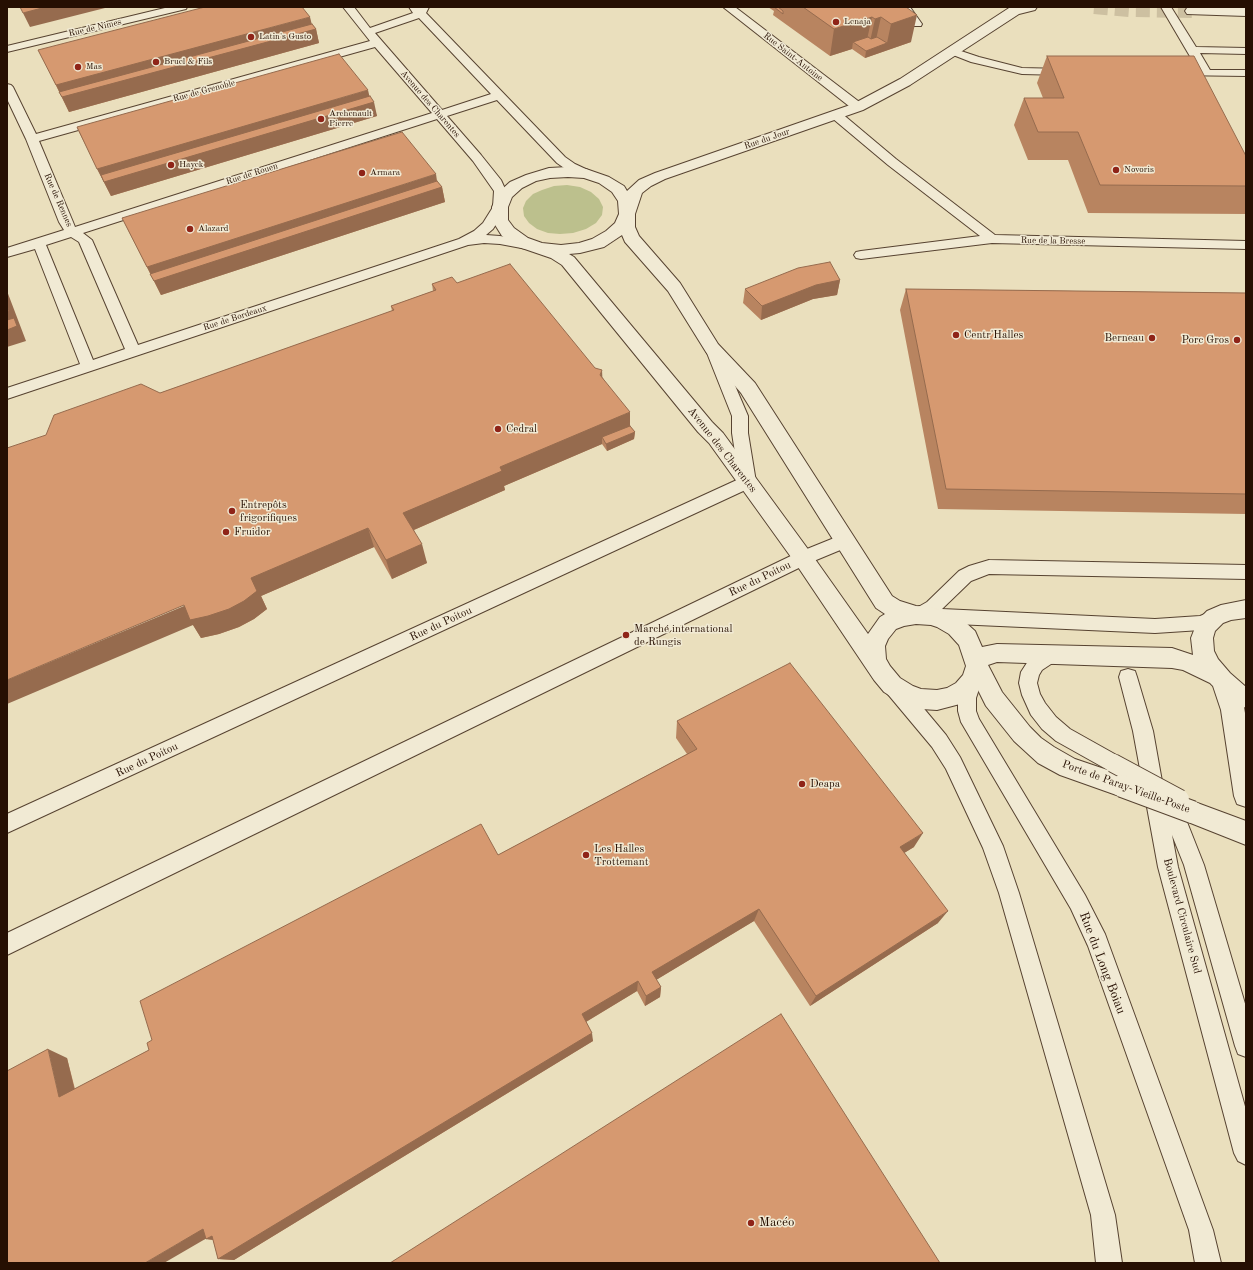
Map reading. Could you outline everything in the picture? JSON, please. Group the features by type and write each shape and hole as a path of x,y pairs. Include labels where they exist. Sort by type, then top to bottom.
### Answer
{"street":[{"name":"Rue du Jour","path":"627,214 635,191 645,183 660,176 858,107 905,82 1016,9 1030,7"},
{"path":"1192,11 1246,12"},
{"path":"627,214 622,225 612,235 598,243 580,248 560,250 541,248 522,242 508,232 500,220 500,207 505,195 516,185 531,178 549,173 568,172 586,174 604,180 618,189 626,201 627,214 627,227 631,238 674,287 712,348 748,388 884,602 904,613 924,615 945,621 957,628 967,638 974,650 975,669"},
{"name":"Rue du Jour","path":"586,174 626,181 660,176"},
{"name":"Avenue des Charentes","path":"541,248 557,254 568,261 704,427 716,438 803,558 887,679"},
{"path":"1234,610 1206,626 1202,638 1203,651 1209,665 1219,678 1230,699 1246,796"},
{"path":"924,615 901,617 888,623 879,634 874,646 875,660 887,679 906,694 921,699 937,700 952,697 964,690 981,657 988,654 1058,654 1172,658 1188,662 1219,678 1236,693 1246,698"},
{"name":"Porte de Paray-Vieille-Poste","path":"975,669 994,699 1022,734 1046,755 1068,767 1191,808 1235,828"}],"lane":[{"name":"Rue de Nîmes","path":"7,49 182,7"},
{"name":"Avenue des Charentes","path":"348,7 438,115 477,158 496,183 500,191 500,207"},
{"name":"Rue Saint-Antoine","path":"728,7 858,107"},
{"path":"904,7 917,24"},
{"path":"1166,7 1206,73"},
{"path":"368,32 419,9 498,96 560,160 586,174"},
{"name":"Rue de Grenoble","path":"32,139 377,43"},
{"path":"1193,50 1246,51"},
{"path":"952,51 975,60 1022,72 1074,72"},
{"path":"1167,73 1246,73"},
{"name":"Rue de Rennes","path":"7,87 32,139 66,222 72,232 85,240 134,352"},
{"name":"Rue de Rouen","path":"7,253 498,96"},
{"path":"836,115 892,162 992,239"},
{"name":"Rue de Bordeaux","path":"7,394 464,242 480,234 488,226 500,207"},
{"name":"Rue de Bordeaux","path":"464,242 484,239 500,240 541,248"},
{"name":"Rue de la Bresse","path":"861,255 992,239 1246,245"},
{"path":"39,243 88,367"},
{"path":"712,348 740,416 740,432 748,482"},
{"name":"Rue du Poitou","path":"7,824 748,482"},
{"name":"Rue du Poitou","path":"7,944 803,558 844,541"},
{"path":"924,615 965,576 975,570 989,567 1246,572"},
{"path":"924,615 1156,626 1201,623 1234,610"},
{"path":"1058,654 1045,658 1036,664 1030,672 1028,683 1031,695 1042,714 1063,735 1191,808"},
{"name":"Rue du Long Boiau","path":"975,669 967,698 967,711 970,722 1078,902 1097,942 1201,1230 1208,1263"},
{"name":"Boulevard Circulaire Sud","path":"1128,677 1143,731 1168,866 1246,1153"},
{"path":"887,679 939,741 954,763 993,846 1009,893 1118,1263"},
{"path":"1143,731 1194,865 1246,1046"},
{"path":"1103,1215 1110,1263"}],"green space":[{"path":"567,185 580,187 591,192 599,199 603,207 602,215 596,223 586,229 573,233 560,234 548,233 537,229 529,223 524,216 523,208 526,201 533,194 554,186"}],"building":[{"path":"20,7 41,7 42,8 23,13"},
{"path":"205,7 302,7 310,17 56,85 38,50"},
{"path":"774,7 778,7 783,11 783,14"},
{"path":"803,7 906,7 917,15 891,24 881,17 875,19 872,17 834,29"},
{"path":"312,24 316,29 62,97 59,92"},
{"path":"868,37 871,39 877,37 887,43 866,51 853,42"},
{"path":"339,54 368,90 97,169 77,127"},
{"path":"1047,56 1194,56 1246,156 1246,186 1100,185 1078,132 1038,132 1024,98 1064,98"},
{"path":"370,96 374,102 104,182 101,175"},
{"path":"402,132 436,174 147,267 122,218"},
{"path":"437,181 442,187 154,281 150,274"},
{"path":"830,262 840,280 816,285 762,306 745,289 798,268"},
{"name":"Entrepôts frigorifiques","path":"510,264 595,368 602,370 600,375 630,412 500,467 502,471 403,513 422,544 386,560 368,528 251,578 257,591 244,601 229,609 190,620 184,605 7,680 7,448 46,435 54,415 141,384 160,393 394,310 391,306 436,290 432,284 452,277 457,283"},
{"path":"906,289 1246,293 1246,494 946,489"},
{"path":"14,318 17,326 7,330 7,320"},
{"path":"630,426 635,432 606,444 602,437"},
{"path":"790,663 923,833 900,847 948,911 816,996 759,909 652,972 661,987 646,996 638,981 582,1014 592,1033 218,1259 212,1236 206,1239 203,1229 145,1263 7,1263 7,1071 48,1049 59,1097 149,1050 147,1043 152,1040 140,1001 481,824 498,855 697,749 677,721"},
{"path":"781,1014 940,1263 390,1263"}],"tunnel":[{"path":"1094,7 1130,10 1192,11"}],"place":[{"name":"Lenaja","path":"836,22"},
{"name":"Latin's Gusto","path":"251,37"},
{"name":"Bruel & Fils","path":"156,62"},
{"name":"Mas","path":"78,67"},
{"name":"Archenault Pierre","path":"321,119"},
{"name":"Hayek","path":"171,165"},
{"name":"Novoris","path":"1116,170"},
{"name":"Armara","path":"362,173"},
{"name":"Alazard","path":"190,229"},
{"name":"Centr'Halles","path":"956,335"},
{"name":"Berneau","path":"1152,338"},
{"name":"Porc Gros","path":"1237,340"},
{"name":"Cedral","path":"498,429"},
{"name":"Entrepôts frigorifiques","path":"232,511"},
{"name":"Fruidor","path":"226,532"},
{"name":"Marché international de Rungis","path":"626,635"},
{"name":"Deapa","path":"802,784"},
{"name":"Les Halles Trottemant","path":"586,855"},
{"name":"Macéo","path":"751,1223"}]}
